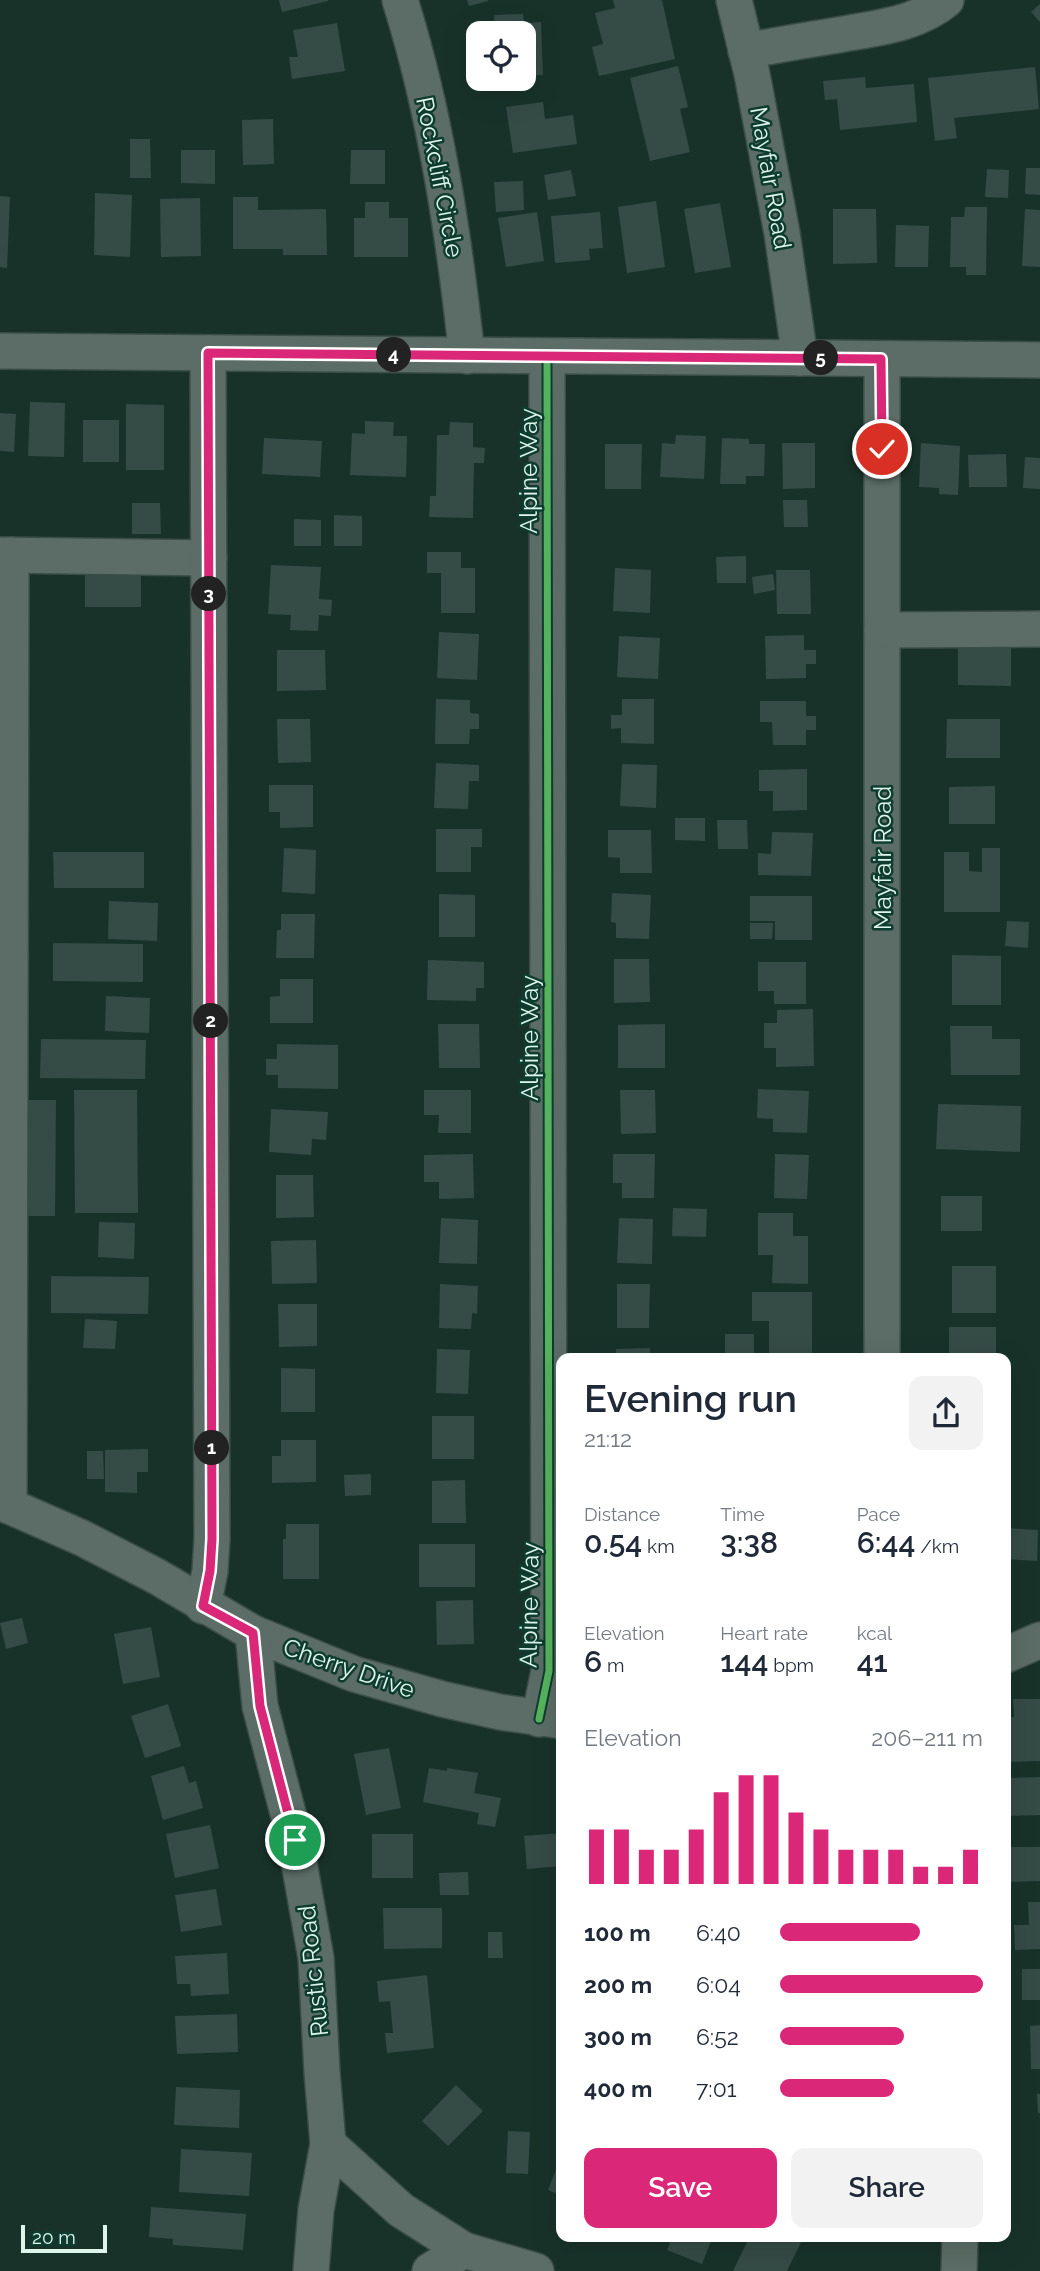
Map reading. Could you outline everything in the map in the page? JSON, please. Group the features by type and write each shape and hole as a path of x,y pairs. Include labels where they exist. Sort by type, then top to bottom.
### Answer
{"street":[{"name":"Rockcliff Circle","path":"400,0 423,86 457,257 467,356"},
{"name":"Mayfair Road","path":"734,0 782,233 800,358"},
{"path":"746,51 885,27 915,19 946,0"},
{"path":"0,351 1040,360"},
{"path":"203,1606 210,1571 212,1539 208,353"},
{"name":"Alpine Way","path":"547,356 550,1720"},
{"name":"Mayfair Road","path":"881,359 882,1353"},
{"path":"4,1504 6,555 209,558"},
{"path":"882,630 1040,629"},
{"name":"Cherry Drive","path":"4,1504 82,1538 156,1576 253,1633 354,1674 442,1699 550,1720"},
{"name":"Rustic Road","path":"253,1633 260,1706 295,1840 316,1958 328,2144 316,2210 311,2271"},
{"path":"1011,1653 1040,1640"},
{"path":"328,2144 401,2210 464,2250 536,2271"},
{"path":"959,2271 960,2242"},
{"path":"430,2271 464,2250"}],"building":[{"path":"279,0 328,0 328,1 282,12"},
{"path":"467,0 488,0 488,1 469,6"},
{"path":"613,0 662,0 675,59 599,76 592,47 603,44 595,13 615,8"},
{"path":"1040,4 1040,22 1031,12"},
{"path":"523,14 524,21 494,21 494,15"},
{"path":"536,22 541,22 543,75 536,75"},
{"path":"337,23 345,71 292,79 289,57 298,57 293,30"},
{"path":"678,66 688,107 680,109 690,152 650,161 630,78"},
{"path":"1035,67 1039,109 954,118 957,138 935,141 928,78"},
{"path":"865,77 866,88 914,84 917,122 840,130 837,99 825,100 823,81"},
{"path":"543,102 545,119 573,115 577,144 513,153 506,107"},
{"path":"273,119 274,164 243,165 242,120"},
{"path":"130,139 150,139 151,178 130,178"},
{"path":"181,150 215,150 215,184 181,183"},
{"path":"351,150 385,150 385,184 350,184"},
{"path":"1026,168 1040,168 1040,195 1025,194"},
{"path":"987,169 1009,170 1008,198 985,197"},
{"path":"571,170 576,196 548,200 544,175"},
{"path":"523,181 524,210 496,212 494,182"},
{"path":"95,193 132,195 130,257 94,255"},
{"path":"0,196 10,197 7,268 0,267"},
{"path":"233,197 258,197 258,210 326,209 327,255 283,255 283,249 233,249"},
{"path":"200,198 201,256 161,257 160,199"},
{"path":"656,201 665,267 627,273 618,207"},
{"path":"365,202 389,202 389,218 408,218 408,257 354,257 354,218 365,218"},
{"path":"720,203 731,267 695,273 684,209"},
{"path":"965,207 987,207 986,275 966,275 966,267 950,267 951,217 964,217"},
{"path":"833,209 876,209 877,263 833,264"},
{"path":"1025,209 1040,210 1040,267 1022,266"},
{"path":"537,212 544,261 506,267 498,218"},
{"path":"600,212 603,248 589,249 590,260 555,263 551,216"},
{"path":"896,225 929,226 928,267 895,267"},
{"path":"30,402 65,403 64,457 28,456"},
{"path":"126,404 164,405 164,470 126,470"},
{"path":"0,413 16,414 14,452 0,451"},
{"path":"83,420 119,420 119,462 83,462"},
{"path":"365,421 394,422 393,436 407,436 406,477 350,475 352,433 365,434"},
{"path":"450,422 473,423 473,447 485,448 484,463 474,463 473,518 429,517 430,496 436,496 437,435 449,435"},
{"path":"676,435 706,436 704,479 660,477 662,443 675,444"},
{"path":"264,438 322,441 320,477 262,474"},
{"path":"722,438 749,439 749,444 765,444 764,476 746,476 746,484 720,484"},
{"path":"782,443 815,443 815,488 783,489"},
{"path":"921,443 960,446 958,495 939,494 939,488 919,487"},
{"path":"605,444 642,444 641,489 605,489"},
{"path":"1006,454 1007,487 969,487 968,455"},
{"path":"1025,457 1040,458 1040,489 1023,488"},
{"path":"783,500 807,500 808,527 784,527"},
{"path":"132,503 160,503 161,534 132,534"},
{"path":"334,515 362,516 362,546 334,546"},
{"path":"294,519 321,520 321,546 294,546"},
{"path":"427,552 461,552 461,568 475,568 475,613 441,613 441,573 427,573"},
{"path":"746,556 746,583 717,583 716,557"},
{"path":"271,565 321,567 319,599 332,600 331,616 319,615 318,631 290,630 291,615 268,614"},
{"path":"615,568 651,570 650,613 613,611"},
{"path":"776,570 810,570 811,614 777,614"},
{"path":"85,574 141,575 141,607 85,607"},
{"path":"773,574 775,590 754,594 752,577"},
{"path":"439,632 479,634 477,680 437,678"},
{"path":"804,635 804,650 816,650 816,664 806,664 806,678 766,679 765,636"},
{"path":"619,636 660,638 658,679 617,677"},
{"path":"958,648 1011,648 1011,686 958,685"},
{"path":"277,650 325,650 326,690 277,691"},
{"path":"436,699 470,700 470,713 479,714 479,729 470,729 469,744 435,744"},
{"path":"622,699 654,699 654,744 621,743 621,728 611,729 611,715 622,715"},
{"path":"760,701 806,701 806,716 816,716 816,730 806,730 806,745 773,745 772,722 760,722"},
{"path":"277,719 310,719 311,762 278,763"},
{"path":"947,719 1000,719 1000,758 946,758"},
{"path":"436,763 479,765 479,781 469,781 468,809 434,808"},
{"path":"622,764 657,765 656,808 620,806"},
{"path":"807,769 807,810 773,811 773,791 759,791 759,770"},
{"path":"269,785 313,785 313,827 280,828 280,812 269,812"},
{"path":"995,786 995,824 949,824 949,787"},
{"path":"675,818 705,818 705,841 675,840"},
{"path":"717,820 747,820 748,849 718,849"},
{"path":"436,829 482,829 482,847 471,847 471,872 436,872"},
{"path":"608,830 651,830 652,873 620,873 620,858 608,857"},
{"path":"772,832 813,833 811,876 758,875 758,853 771,854"},
{"path":"284,848 316,850 315,894 282,892"},
{"path":"982,848 1000,848 1000,912 944,912 944,852 969,852 969,871 982,872"},
{"path":"53,852 144,852 144,888 54,888"},
{"path":"612,893 651,895 649,939 616,938 616,923 611,922"},
{"path":"439,894 475,895 475,937 439,937"},
{"path":"750,896 812,896 812,940 775,940 775,921 750,921"},
{"path":"109,901 158,903 157,941 108,939"},
{"path":"281,914 315,914 314,958 276,958 277,930 281,930"},
{"path":"1007,921 1029,922 1028,948 1005,946"},
{"path":"750,923 773,923 772,939 750,939"},
{"path":"53,943 143,944 143,982 53,981"},
{"path":"952,955 1001,956 1001,1005 952,1005"},
{"path":"614,959 649,959 650,1002 614,1003"},
{"path":"428,960 484,962 484,988 476,988 476,1001 427,1000"},
{"path":"758,962 806,962 806,1004 774,1004 774,991 758,991"},
{"path":"280,979 313,979 313,1023 270,1023 270,997 280,996"},
{"path":"106,996 150,998 149,1033 105,1031"},
{"path":"813,1009 814,1066 776,1067 776,1048 764,1048 764,1023 777,1023 777,1010"},
{"path":"438,1024 479,1024 480,1068 439,1068"},
{"path":"665,1024 665,1068 618,1068 618,1025"},
{"path":"950,1026 992,1026 992,1039 1020,1039 1020,1075 951,1075"},
{"path":"41,1039 146,1040 145,1079 40,1078"},
{"path":"277,1044 338,1045 338,1089 278,1088 278,1075 266,1075 266,1059 277,1059"},
{"path":"758,1089 809,1091 807,1133 773,1132 773,1119 757,1118"},
{"path":"74,1090 137,1090 138,1213 75,1213"},
{"path":"424,1090 471,1090 471,1133 438,1133 439,1115 424,1115"},
{"path":"620,1090 655,1090 656,1133 621,1134"},
{"path":"27,1100 56,1100 55,1216 27,1216"},
{"path":"938,1104 1021,1106 1020,1152 936,1149"},
{"path":"271,1109 328,1112 326,1140 312,1139 311,1155 269,1152"},
{"path":"473,1154 474,1198 439,1199 439,1182 424,1182 424,1155"},
{"path":"613,1154 655,1154 654,1198 622,1198 622,1183 613,1183"},
{"path":"775,1154 809,1155 807,1199 774,1198"},
{"path":"276,1175 313,1175 314,1217 276,1218"},
{"path":"941,1196 982,1196 982,1231 941,1231"},
{"path":"673,1208 707,1209 706,1237 672,1236"},
{"path":"758,1213 793,1213 793,1236 808,1236 808,1284 772,1283 773,1255 758,1255"},
{"path":"441,1218 478,1220 477,1264 439,1263"},
{"path":"619,1218 653,1219 652,1264 617,1263"},
{"path":"99,1222 135,1223 134,1259 98,1257"},
{"path":"316,1240 317,1283 272,1284 271,1241"},
{"path":"952,1266 996,1266 996,1313 952,1313"},
{"path":"51,1276 149,1277 148,1314 51,1313"},
{"path":"440,1284 478,1286 477,1314 472,1313 471,1329 439,1328"},
{"path":"617,1284 650,1284 649,1328 617,1328"},
{"path":"752,1292 812,1292 812,1353 769,1353 769,1321 752,1321"},
{"path":"278,1304 317,1304 317,1346 279,1347"},
{"path":"85,1319 117,1321 115,1349 83,1348"},
{"path":"949,1327 996,1327 996,1353 949,1353"},
{"path":"725,1334 754,1334 754,1353 725,1353"},
{"path":"650,1348 650,1353 616,1353 616,1349"},
{"path":"437,1349 470,1350 468,1394 436,1393"},
{"path":"281,1368 315,1369 315,1412 281,1412"},
{"path":"432,1416 474,1416 474,1459 432,1459"},
{"path":"281,1440 316,1440 316,1482 272,1483 272,1456 281,1456"},
{"path":"148,1449 148,1472 137,1472 137,1493 105,1492 105,1450"},
{"path":"87,1451 103,1451 104,1479 87,1479"},
{"path":"371,1474 371,1495 345,1496 344,1475"},
{"path":"465,1480 466,1523 432,1523 432,1481"},
{"path":"286,1524 319,1524 319,1579 283,1579 283,1539 286,1539"},
{"path":"1011,1528 1038,1530 1037,1561 1011,1559"},
{"path":"419,1544 475,1544 475,1587 419,1587"},
{"path":"473,1600 474,1644 437,1645 436,1601"},
{"path":"22,1618 28,1643 6,1649 0,1623"},
{"path":"151,1627 160,1677 123,1684 114,1634"},
{"path":"1013,1699 1040,1699 1040,1761 1011,1762 1011,1717 1014,1717"},
{"path":"168,1704 181,1746 145,1758 131,1716"},
{"path":"389,1748 401,1808 366,1815 354,1754"},
{"path":"184,1766 189,1783 196,1781 203,1808 163,1820 151,1776"},
{"path":"429,1768 478,1773 474,1793 501,1798 495,1827 477,1824 479,1813 423,1802"},
{"path":"1040,1777 1040,1815 1011,1816 1011,1778"},
{"path":"210,1825 219,1868 175,1878 166,1834"},
{"path":"556,1833 556,1867 527,1869 524,1836"},
{"path":"372,1834 413,1834 413,1878 372,1878"},
{"path":"1011,1847 1040,1847 1040,1881 1011,1882"},
{"path":"468,1872 469,1895 440,1895 439,1873"},
{"path":"216,1889 222,1925 181,1932 175,1895"},
{"path":"1028,1902 1040,1902 1040,1949 1015,1950 1014,1925 1029,1925"},
{"path":"383,1908 442,1908 442,1948 384,1949"},
{"path":"488,1932 502,1932 503,1958 488,1958"},
{"path":"227,1953 229,1994 191,1996 190,1984 177,1984 175,1956"},
{"path":"1022,1969 1040,1969 1040,2000 1022,2000"},
{"path":"427,1975 434,2048 387,2053 385,2033 393,2033 390,2001 379,2002 377,1981"},
{"path":"237,2014 238,2052 177,2054 175,2016"},
{"path":"1040,2025 1040,2069 1031,2069 1030,2026"},
{"path":"456,2085 483,2111 448,2146 422,2121"},
{"path":"176,2087 240,2090 239,2128 174,2125"},
{"path":"1037,2094 1040,2094 1040,2113 1038,2113"},
{"path":"508,2131 530,2132 528,2174 506,2173"},
{"path":"181,2149 252,2153 249,2196 179,2192"},
{"path":"556,2169 556,2193 548,2190"},
{"path":"151,2207 246,2214 243,2250 173,2245 173,2239 149,2237"},
{"path":"670,2242 711,2242 702,2264 667,2250"},
{"path":"747,2242 801,2242 787,2271 733,2271"}],"cycle path":[{"path":"203,1606 210,1571 212,1539 208,353"},
{"path":"539,1719 549,1671 547,356"}],"route":[{"path":"295,1840 260,1706 253,1633 203,1606 210,1571 212,1539 208,353 881,359 882,449"}]}
